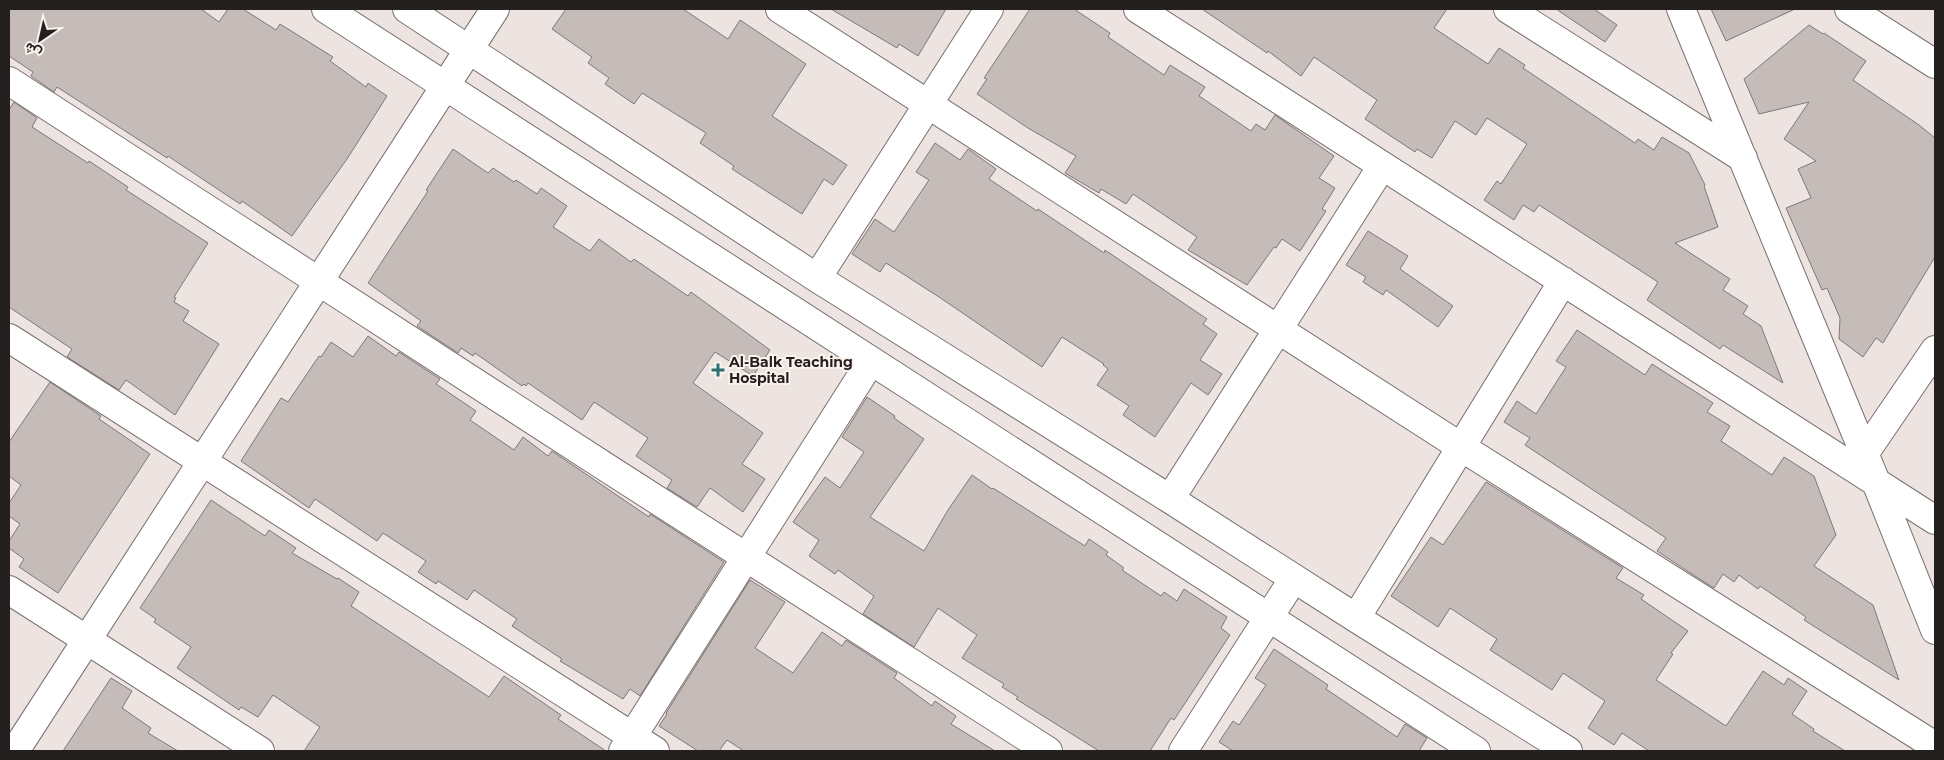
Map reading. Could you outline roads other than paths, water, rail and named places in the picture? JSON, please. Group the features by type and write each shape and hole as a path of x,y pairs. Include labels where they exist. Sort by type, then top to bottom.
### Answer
{"street":[{"path":"326,9 1476,751"},
{"path":"406,9 817,278 1170,498 1568,751"},
{"path":"15,751 495,9"},
{"path":"780,9 1461,447 1935,746"},
{"path":"817,278 989,9"},
{"path":"1138,9 1935,520"},
{"path":"1508,9 1743,158"},
{"path":"1681,9 1935,630"},
{"path":"1849,9 1935,64"},
{"path":"9,81 320,280 745,558 1048,751"},
{"path":"1170,498 1382,166"},
{"path":"1356,618 1563,281"},
{"path":"9,338 202,462 627,744 655,751"},
{"path":"1864,454 1935,350"},
{"path":"627,744 871,360"},
{"path":"1183,751 1294,578"},
{"path":"9,590 260,751"}],"place":[{"name":"Al-Balk Teaching Hospital","path":"718,370"}]}
